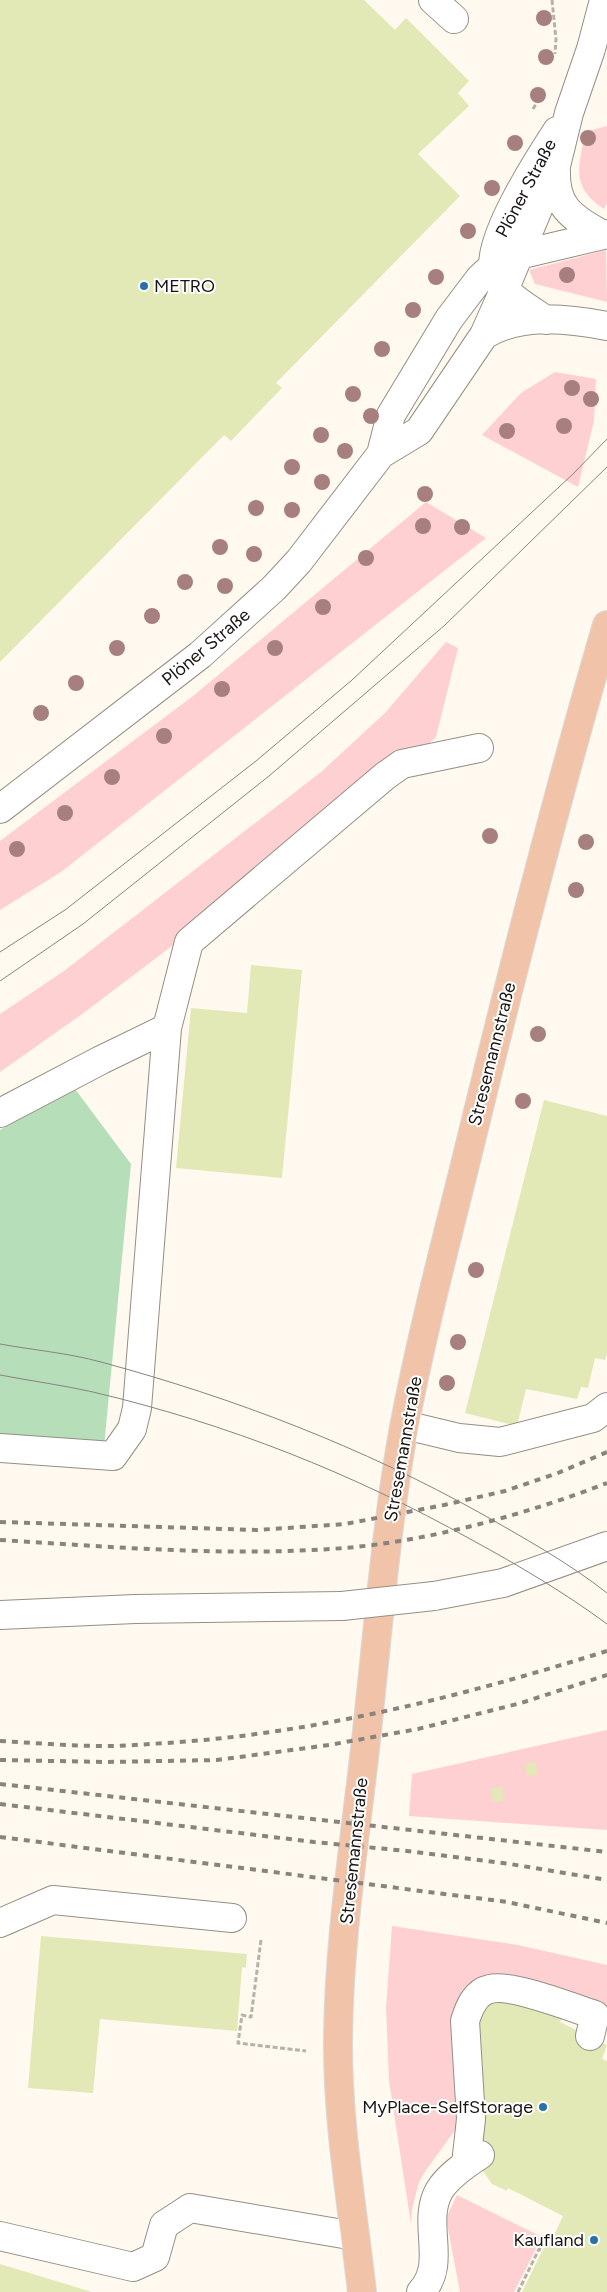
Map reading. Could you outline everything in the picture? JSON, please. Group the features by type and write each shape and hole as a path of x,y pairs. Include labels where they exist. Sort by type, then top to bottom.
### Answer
{"main road":[{"name":"Stresemannstraße","path":"362,2292 347,2170 338,2049 342,1974 392,1507 405,1426 440,1268 531,897 607,626"}],"street":[{"path":"433,0 454,19"},
{"name":"Plöner Straße","path":"381,454 391,415 449,319 480,278 499,277 519,255 556,166 568,113 591,49 604,0"},
{"name":"Plöner Straße","path":"0,809 200,655 274,588 299,561 381,454 419,431 484,335 499,277 495,245 533,168 568,113"},
{"name":"Plöner Straße","path":"556,166 555,186 566,209 582,223 605,234"},
{"name":"Plöner Straße","path":"519,255 605,234"},
{"path":"499,277 546,320"},
{"name":"Plöner Straße","path":"484,335 507,323 522,320 546,320 607,326"},
{"path":"0,1448 113,1456 132,1429 137,1408 167,1028 189,942 385,776 402,764 479,748"},
{"path":"0,1113 167,1028"},
{"path":"405,1426 459,1438 500,1442 593,1418 607,1407"},
{"path":"0,1615 135,1609 342,1606 434,1596 503,1583 607,1546"},
{"path":"0,1923 53,1900 232,1918"},
{"path":"422,2292 434,2271 431,2214 435,2200 440,2189 473,2159 466,2021 469,2006 478,1995 490,1988 508,1988 595,2015 590,2036"},
{"path":"0,2236 133,2267 155,2257 164,2225 190,2208 355,2236"}],"path":[{"path":"261,1940 251,2017 242,2015 238,2043 306,2051"},
{"path":"518,2292 539,2249 542,2250"}],"shaded area":[{"path":"607,126 607,203 604,209 593,201 581,184 579,166 585,132"},
{"path":"606,250 607,302 535,284 529,270"},
{"path":"555,372 596,379 594,421 578,487 482,435 521,393"},
{"path":"426,502 486,538 61,872 0,910 0,841 193,696"},
{"path":"446,642 458,648 436,737 394,777 85,1012 0,1072 0,1014 64,971 321,772 385,713"},
{"path":"72,1085 131,1164 104,1447 0,1439 0,1130"},
{"path":"607,1730 607,1830 409,1816 412,1774"},
{"path":"392,1926 518,1945 607,1965 607,2012 515,1976 468,1986 464,2118 419,2182 412,2209 411,2224 389,2081 386,2007"},
{"path":"457,2195 542,2237 514,2292 460,2292 446,2218"}],"building":[{"name":"METRO","path":"0,0 364,0 395,30 406,18 469,81 458,93 469,106 418,154 460,196 276,383 282,388 231,441 224,435 0,662"},
{"path":"251,965 302,970 282,1178 176,1168 191,1008 247,1013"},
{"path":"544,1100 607,1116 607,1354 605,1360 595,1358 588,1388 581,1387 577,1399 526,1389 517,1426 465,1413"},
{"path":"536,1762 537,1775 527,1776 525,1764"},
{"path":"502,1787 503,1801 493,1802 491,1788"},
{"path":"41,1936 247,1954 246,1968 242,1967 237,2031 100,2019 93,2093 28,2088"},
{"name":"MyPlace-SelfStorage","path":"504,1995 565,2013 560,2022 607,2045 602,2059 607,2061 607,2292 522,2292 548,2239 551,2241 563,2216 508,2188 507,2191 492,2184 483,2171 476,2027 485,2003"},
{"path":"0,2264 92,2292 0,2292"}],"tram line":[{"path":"0,952 65,910 256,761 352,680 574,473 607,439"},
{"path":"0,981 83,924 269,776 445,625 607,467"},
{"path":"0,1344 101,1362 200,1392 296,1426 391,1467 482,1514 562,1561 607,1593"},
{"path":"0,1375 81,1390 192,1419 241,1435 335,1472 427,1516 524,1569 607,1624"}],"railway":[{"path":"0,1522 257,1530 345,1524 505,1491 558,1473 607,1452"},
{"path":"0,1540 172,1550 258,1552 344,1548 444,1533 544,1505 607,1483"},
{"path":"0,1741 80,1746 121,1746 223,1738 279,1731 390,1710 444,1697 607,1651"},
{"path":"0,1760 107,1762 217,1760 329,1745 418,1729 521,1703 607,1675"},
{"path":"0,1784 607,1852"},
{"path":"0,1804 314,1842 407,1851 510,1864 607,1880"},
{"path":"0,1837 507,1902 607,1923"}],"place":[{"name":"METRO","path":"144,286"},
{"name":"MyPlace-SelfStorage","path":"543,2107"},
{"name":"Kaufland","path":"594,2240"}]}
